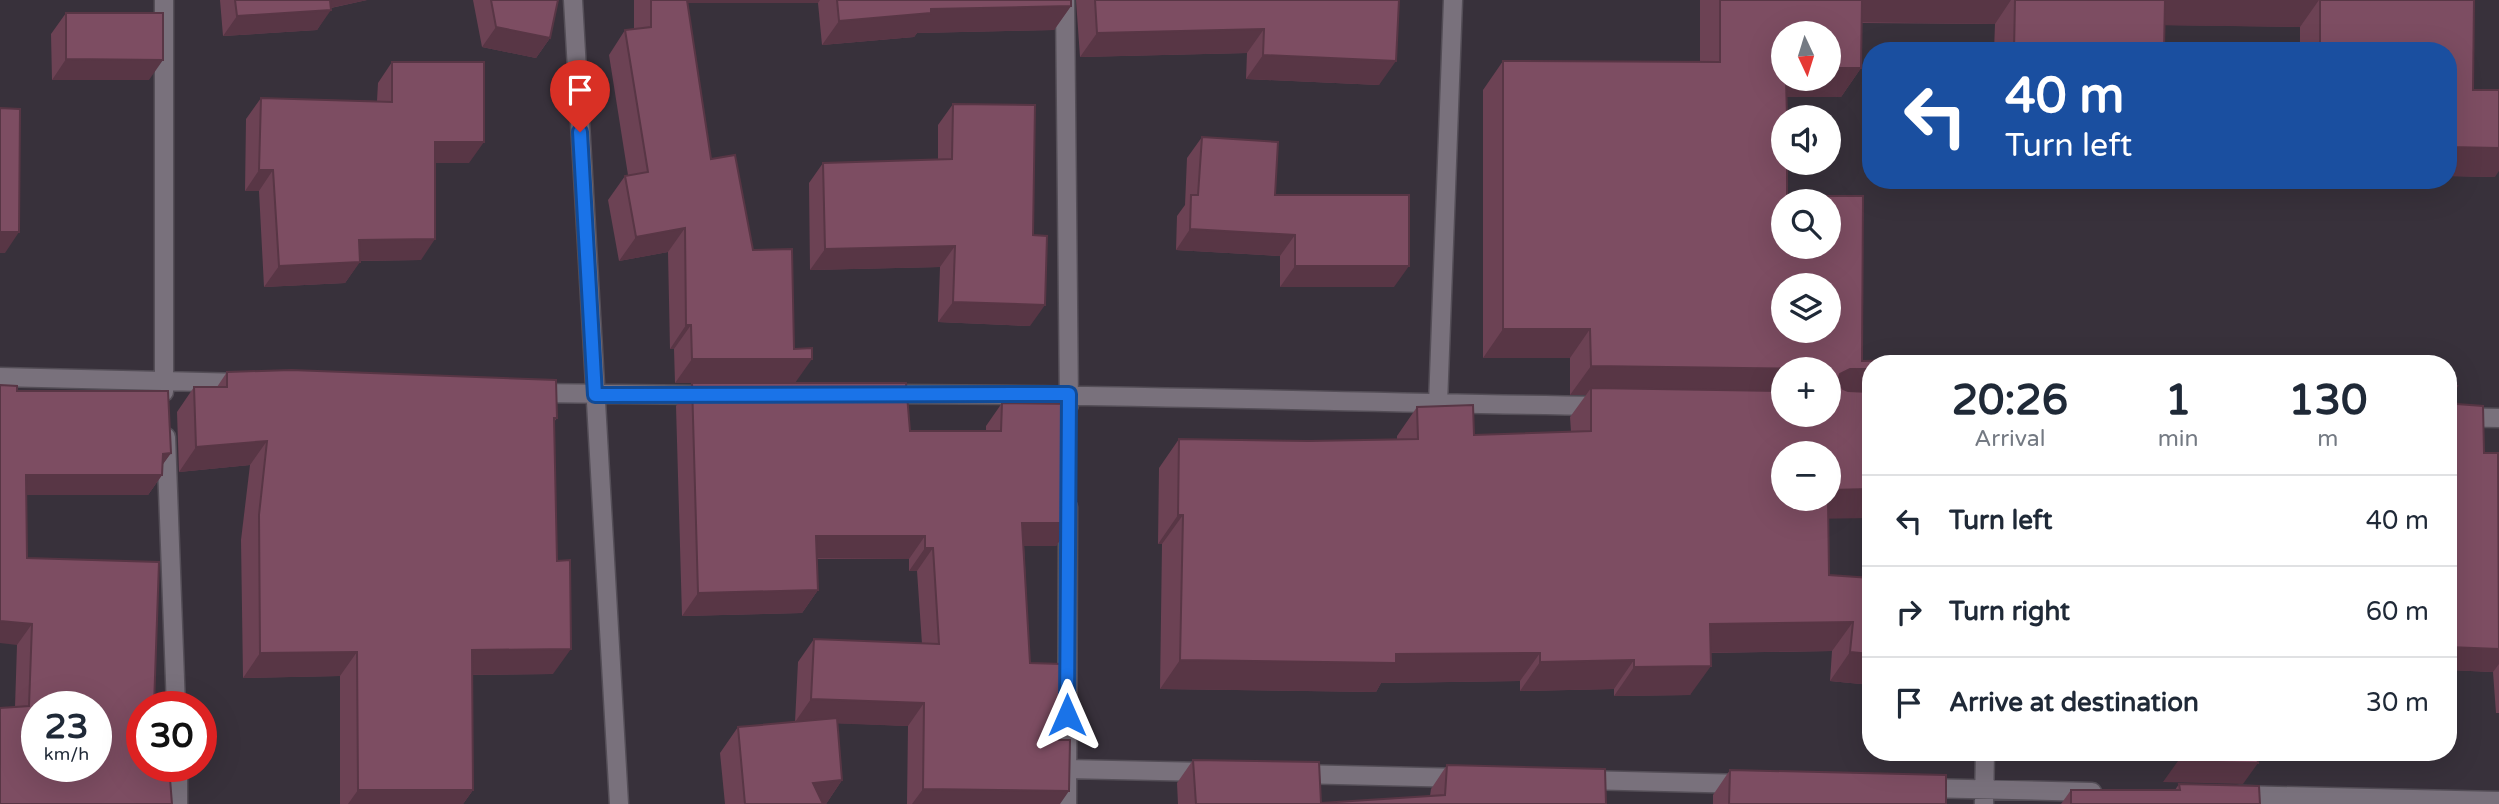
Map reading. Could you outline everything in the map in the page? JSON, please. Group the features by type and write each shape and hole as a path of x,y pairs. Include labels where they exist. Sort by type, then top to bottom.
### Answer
{"street":[{"path":"164,0 164,380 175,691"},
{"path":"573,0 619,804"},
{"path":"1065,0 1069,422"},
{"path":"1438,404 1453,0"},
{"path":"0,377 261,383"},
{"path":"512,392 720,395"},
{"path":"860,394 1069,394 1618,407"},
{"path":"2457,417 2499,418"},
{"path":"1067,804 1068,491"},
{"path":"1984,761 1984,797"},
{"path":"1066,769 1219,772"},
{"path":"1275,774 1484,778"},
{"path":"1567,780 1762,784"},
{"path":"178,782 178,804"},
{"path":"1901,787 1984,797 2110,792"},
{"path":"2221,795 2499,801"}],"building":[{"path":"235,0 330,0 331,10 237,16"},
{"path":"491,0 558,0 550,38 496,27"},
{"path":"651,0 687,0 711,159 735,155 753,250 792,249 794,349 812,348 812,359 692,359 691,325 686,325 685,228 636,237 625,176 648,172 625,30 651,27"},
{"path":"837,0 1071,0 1071,6 931,9 931,13 839,21"},
{"path":"1095,0 1399,0 1396,61 1263,55 1264,29 1097,33"},
{"path":"1720,0 1862,0 1861,68 1841,68 1841,21 1771,21 1771,91 1786,91 1787,105 1771,105 1771,175 1787,175 1787,189 1771,189 1771,259 1841,259 1841,196 1863,196 1862,369 1850,369 1841,374 1841,357 1771,357 1771,368 1591,366 1590,329 1503,329 1503,61 1720,62"},
{"path":"2015,0 2165,0 2164,42 2014,42"},
{"path":"2320,0 2474,0 2473,90 2499,90 2499,148 2457,147 2457,42 2320,42"},
{"path":"66,13 163,13 163,60 66,59"},
{"path":"392,62 484,62 484,142 435,142 435,239 359,240 360,262 279,266 273,170 259,170 261,98 392,102"},
{"path":"953,104 1035,105 1033,235 1047,236 1045,305 953,302 955,246 825,249 823,163 952,159"},
{"path":"0,108 20,109 19,232 0,232"},
{"path":"1202,137 1278,142 1275,195 1409,195 1409,266 1295,266 1295,235 1190,229 1191,195 1198,195"},
{"path":"291,370 556,380 557,418 554,418 557,561 570,560 571,649 472,650 473,790 358,790 357,652 260,653 259,515 267,441 196,447 194,387 227,387 227,372"},
{"path":"692,383 906,383 910,431 1001,431 1002,403 1074,404 1072,523 1022,523 1030,663 1062,664 1059,740 1070,740 1069,791 923,789 924,703 811,699 814,639 939,644 933,548 925,548 925,536 816,536 818,590 698,593"},
{"path":"0,385 17,386 17,391 168,391 171,453 163,454 162,475 26,475 27,558 159,562 155,691 126,691 126,782 170,782 172,804 0,804 0,708 21,707 21,782 112,782 112,691 30,691 32,624 0,621"},
{"path":"1841,386 1848,391 1862,392 1862,489 1841,490 1841,441 1771,441 1771,511 1828,511 1829,575 1862,577 1862,653 1850,652 1853,622 1710,624 1711,666 1634,667 1634,660 1540,662 1540,653 1396,654 1396,663 1180,660 1183,515 1178,515 1179,439 1418,439 1417,407 1473,405 1474,435 1591,431 1591,388 1771,391 1771,427 1841,427"},
{"path":"2457,404 2483,406 2484,453 2498,453 2499,649 2457,647"},
{"path":"837,718 842,780 813,783 823,804 745,804 738,727"},
{"path":"1193,760 1319,762 1321,803 1445,795 1447,765 1605,769 1606,804 1196,804"},
{"path":"2178,761 2258,761 2258,763"},
{"path":"1730,770 1946,775 1946,804 1729,804"},
{"path":"2179,784 2259,786 2260,804 2071,804 2071,790 2180,790"}],"route":[{"path":"580,132 595,395 1069,394 1067,715"}]}
